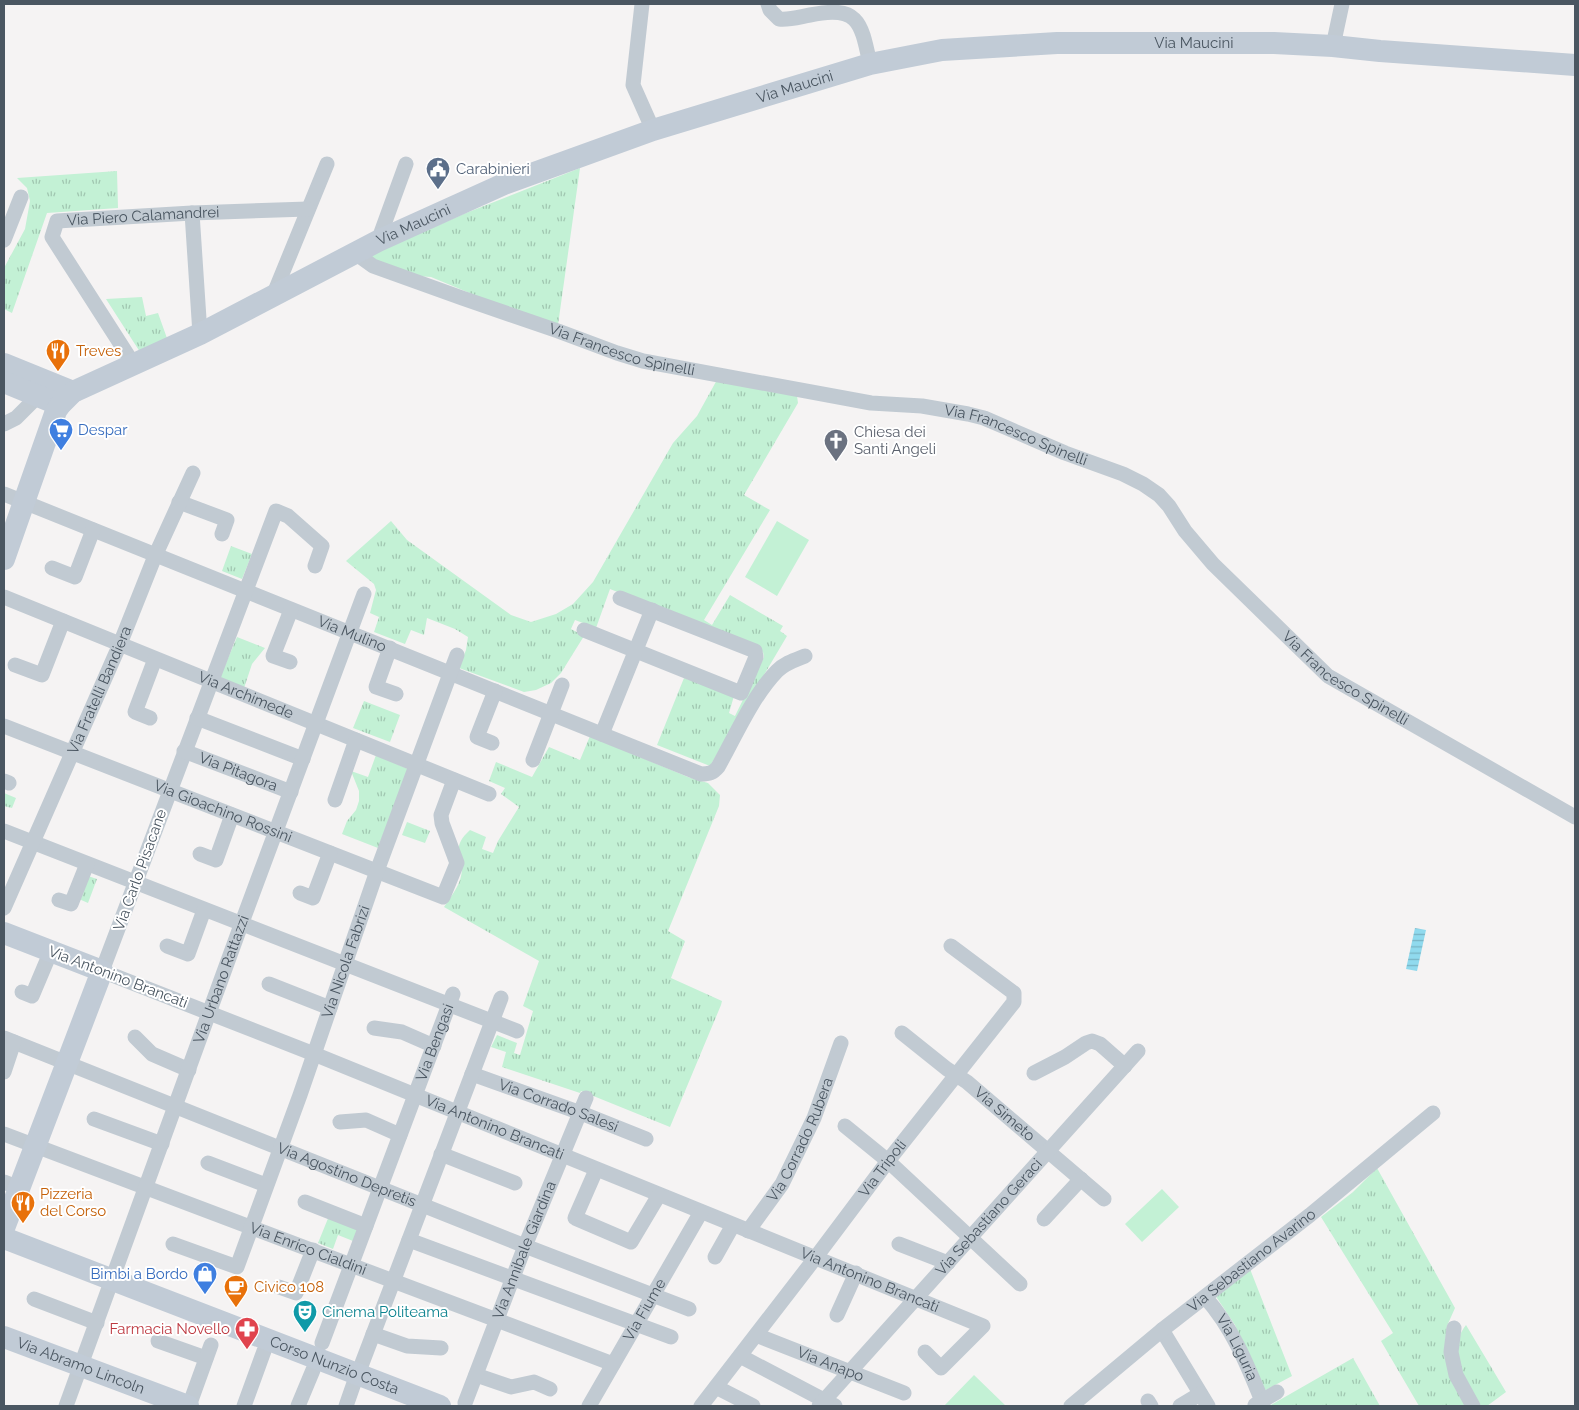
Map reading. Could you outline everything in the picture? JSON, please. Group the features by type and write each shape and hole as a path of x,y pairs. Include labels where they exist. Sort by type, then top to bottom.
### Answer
{"street":[{"path":"642,4 633,85 653,130"},
{"path":"768,4 770,10 779,19 787,20 826,12 844,12 860,26 870,64"},
{"path":"1333,46 1342,4"},
{"name":"Via Maucini","path":"66,399 200,334 355,252 504,184 653,130 870,64 942,50 1057,43 1274,43 1575,65"},
{"path":"273,296 327,164"},
{"path":"378,241 406,164"},
{"path":"4,240 20,197"},
{"name":"Via Piero Calamandrei","path":"134,365 52,237 57,221 192,213 308,209"},
{"path":"192,213 200,334"},
{"name":"Via Francesco Spinelli","path":"355,252 373,266 558,331 617,354 643,361 871,403 922,406 968,414 984,418 1065,453 1123,474 1159,495 1169,506 1185,531 1214,564 1328,676 1575,817"},
{"path":"4,364 66,399"},
{"path":"4,382 38,396 66,399"},
{"path":"4,424 16,418 38,396"},
{"path":"4,559 66,399"},
{"name":"Via Fratelli Bandiera","path":"4,908 120,644 155,556 192,473"},
{"name":"Via Mulino","path":"4,494 701,774 713,772 718,767 758,696 778,670 791,661 804,656"},
{"path":"179,502 227,520 222,534"},
{"name":"Via Carlo Pisacane","path":"4,1228 11,1185 35,1146 276,511 288,516 322,546 315,566"},
{"path":"52,568 75,577 93,530"},
{"name":"Via Urbano Rattazzi","path":"66,1406 364,594"},
{"name":"Via Archimede","path":"4,597 489,794"},
{"path":"584,630 741,693 756,657 755,651 749,647 620,598"},
{"path":"290,662 273,656 291,610"},
{"path":"602,734 652,610"},
{"path":"15,665 42,675 63,621"},
{"path":"390,648 376,687 396,694"},
{"name":"Via Nicola Fabrizi","path":"173,1244 237,1267 456,656"},
{"path":"150,718 135,712 155,659"},
{"path":"533,760 562,685"},
{"path":"492,743 477,737 495,690"},
{"path":"197,718 303,759"},
{"name":"Via Gioachino Rossini","path":"4,726 443,897 458,863 442,823 442,815 454,780"},
{"path":"335,800 356,740"},
{"name":"Via Pitagora","path":"184,751 291,792"},
{"path":"200,854 216,860 232,815"},
{"path":"4,831 345,965 451,999 492,1022 517,1031"},
{"path":"300,893 314,898 330,853"},
{"path":"59,900 71,904 87,864"},
{"path":"167,946 188,954 204,910"},
{"name":"Via Antonino Brancati","path":"4,933 314,1054 457,1114 856,1273 983,1326 941,1368 925,1352"},
{"name":"Via Tripoli","path":"702,1406 888,1161 1014,1002 1014,993 951,946"},
{"path":"22,992 32,996 51,951"},
{"path":"269,984 330,1008"},
{"path":"361,1366 501,998"},
{"name":"Via Bengasi","path":"322,1343 451,999"},
{"path":"374,1028 402,1032 434,1046"},
{"name":"Via Simeto","path":"902,1033 967,1082 1104,1199"},
{"path":"135,1038 152,1054 189,1070"},
{"path":"4,1072 9,1040"},
{"name":"Via Agostino Depretis","path":"9,1040 525,1246 689,1309"},
{"path":"1034,1073 1092,1040 1100,1044 1125,1066"},
{"name":"Via Corrado Rubera","path":"748,1230 782,1184 814,1118 841,1043"},
{"name":"Via Sebastiano Geraci","path":"826,1405 849,1373 1138,1051"},
{"name":"Via Corrado Salesi","path":"472,1074 584,1105 646,1139"},
{"name":"Via Annibale Giardina","path":"465,1403 525,1246 584,1105"},
{"name":"Via Sebastiano Avarino","path":"1071,1406 1088,1401 1162,1330 1310,1216 1433,1113"},
{"path":"94,1119 162,1144"},
{"path":"340,1122 366,1120 400,1135"},
{"path":"845,1126 888,1161 1020,1284"},
{"name":"Via Enrico Cialdini","path":"4,1134 147,1186 251,1228 352,1264 613,1364"},
{"path":"441,1154 515,1183"},
{"path":"208,1163 266,1185"},
{"path":"596,1170 575,1218 632,1242 659,1195"},
{"path":"1044,1219 1081,1179"},
{"path":"305,1202 366,1226"},
{"name":"Via Fiume","path":"589,1406 701,1212"},
{"path":"715,1257 733,1225"},
{"name":"Corso Nunzio Costa","path":"4,1238 440,1406"},
{"path":"408,1240 671,1338"},
{"path":"899,1244 948,1263"},
{"path":"279,1286 296,1293 312,1250"},
{"path":"838,1315 856,1273"},
{"name":"Via Liguria","path":"1205,1297 1219,1312 1249,1368 1258,1403"},
{"path":"34,1299 97,1323"},
{"path":"1454,1328 1451,1352 1456,1375 1474,1406"},
{"path":"1162,1330 1204,1400 1180,1406"},
{"path":"373,1334 407,1346 442,1348"},
{"name":"Via Anapo","path":"756,1335 904,1393"},
{"name":"Via Abramo Lincoln","path":"4,1336 188,1406"},
{"path":"158,1341 208,1352 188,1406"},
{"path":"244,1406 264,1351"},
{"path":"740,1356 826,1405"},
{"path":"298,1406 313,1370"},
{"path":"476,1375 511,1387 534,1382 550,1389"},
{"path":"346,1406 354,1383"},
{"path":"716,1387 753,1406"},
{"path":"1258,1403 1277,1392"}],"green space":[{"path":"580,168 558,325 484,299 431,277 417,276 372,260 370,255 466,213"},
{"path":"117,171 118,208 47,213 12,313 4,309 4,268 25,229 30,201 27,188 17,178"},
{"path":"142,297 146,316 158,313 168,341 140,352 106,299"},
{"path":"718,378 797,396 798,403 744,495 770,510 704,620 712,625 730,595 783,626 780,631 787,636 710,766 657,745 684,678 734,696 729,713 735,716 764,657 763,652 755,647 610,589 596,628 575,620 571,629 584,636 561,673 551,683 536,690 524,692 459,668 466,650 468,637 455,629 427,618 424,635 411,630 405,644 374,632 379,617 370,613 376,590 374,584 346,561 391,521 407,540 511,615 531,622 556,614 573,604 593,582 673,443 697,416"},
{"path":"777,521 809,540 777,596 745,577"},
{"path":"231,546 252,554 242,579 222,571"},
{"path":"237,637 265,648 252,664 244,688 220,677"},
{"path":"364,701 400,715 390,742 353,728"},
{"path":"590,736 688,777 708,783 720,795 719,806 668,931 685,941 671,978 722,1001 670,1127 581,1091 580,1093 502,1067 506,1052 491,1047 497,1035 517,1043 514,1053 520,1055 533,1011 523,1006 539,961 444,907 460,880 462,865 459,848 463,837 470,830 486,837 482,849 493,853 498,841 519,807 501,794 505,788 489,781 496,762 532,777 549,747 580,760"},
{"path":"376,755 408,769 378,848 342,834 347,821 356,810 359,801 359,791 351,771 368,777"},
{"path":"4,793 16,798 12,808 4,806"},
{"path":"407,822 430,831 425,843 402,835"},
{"path":"88,876 97,879 88,903 79,899"},
{"path":"1377,1168 1455,1308 1447,1326 1445,1345 1469,1406 1419,1406 1381,1341 1393,1333 1321,1217 1353,1192"},
{"path":"1162,1189 1179,1207 1142,1242 1125,1224"},
{"path":"329,1216 358,1227 353,1241 338,1235 333,1249 318,1243"},
{"path":"1250,1269 1292,1376 1266,1390 1262,1389 1235,1325 1215,1295"},
{"path":"1466,1325 1506,1392 1487,1406 1481,1406 1458,1370 1457,1346 1460,1335"},
{"path":"1353,1358 1380,1406 1269,1406"},
{"path":"974,1375 1006,1406 944,1406"}],"water":[{"path":"1415,928 1426,930 1417,971 1406,969"}],"place":[{"name":"Carabinieri","path":"438,190"},
{"name":"Treves","path":"58,372"},
{"name":"Despar","path":"61,451"},
{"name":"Chiesa dei Santi Angeli","path":"836,462"},
{"name":"Pizzeria del Corso","path":"23,1224"},
{"name":"Bimbi a Bordo","path":"205,1295"},
{"name":"Civico 108","path":"236,1308"},
{"name":"Cinema Politeama","path":"305,1333"},
{"name":"Farmacia Novello","path":"247,1350"}]}
